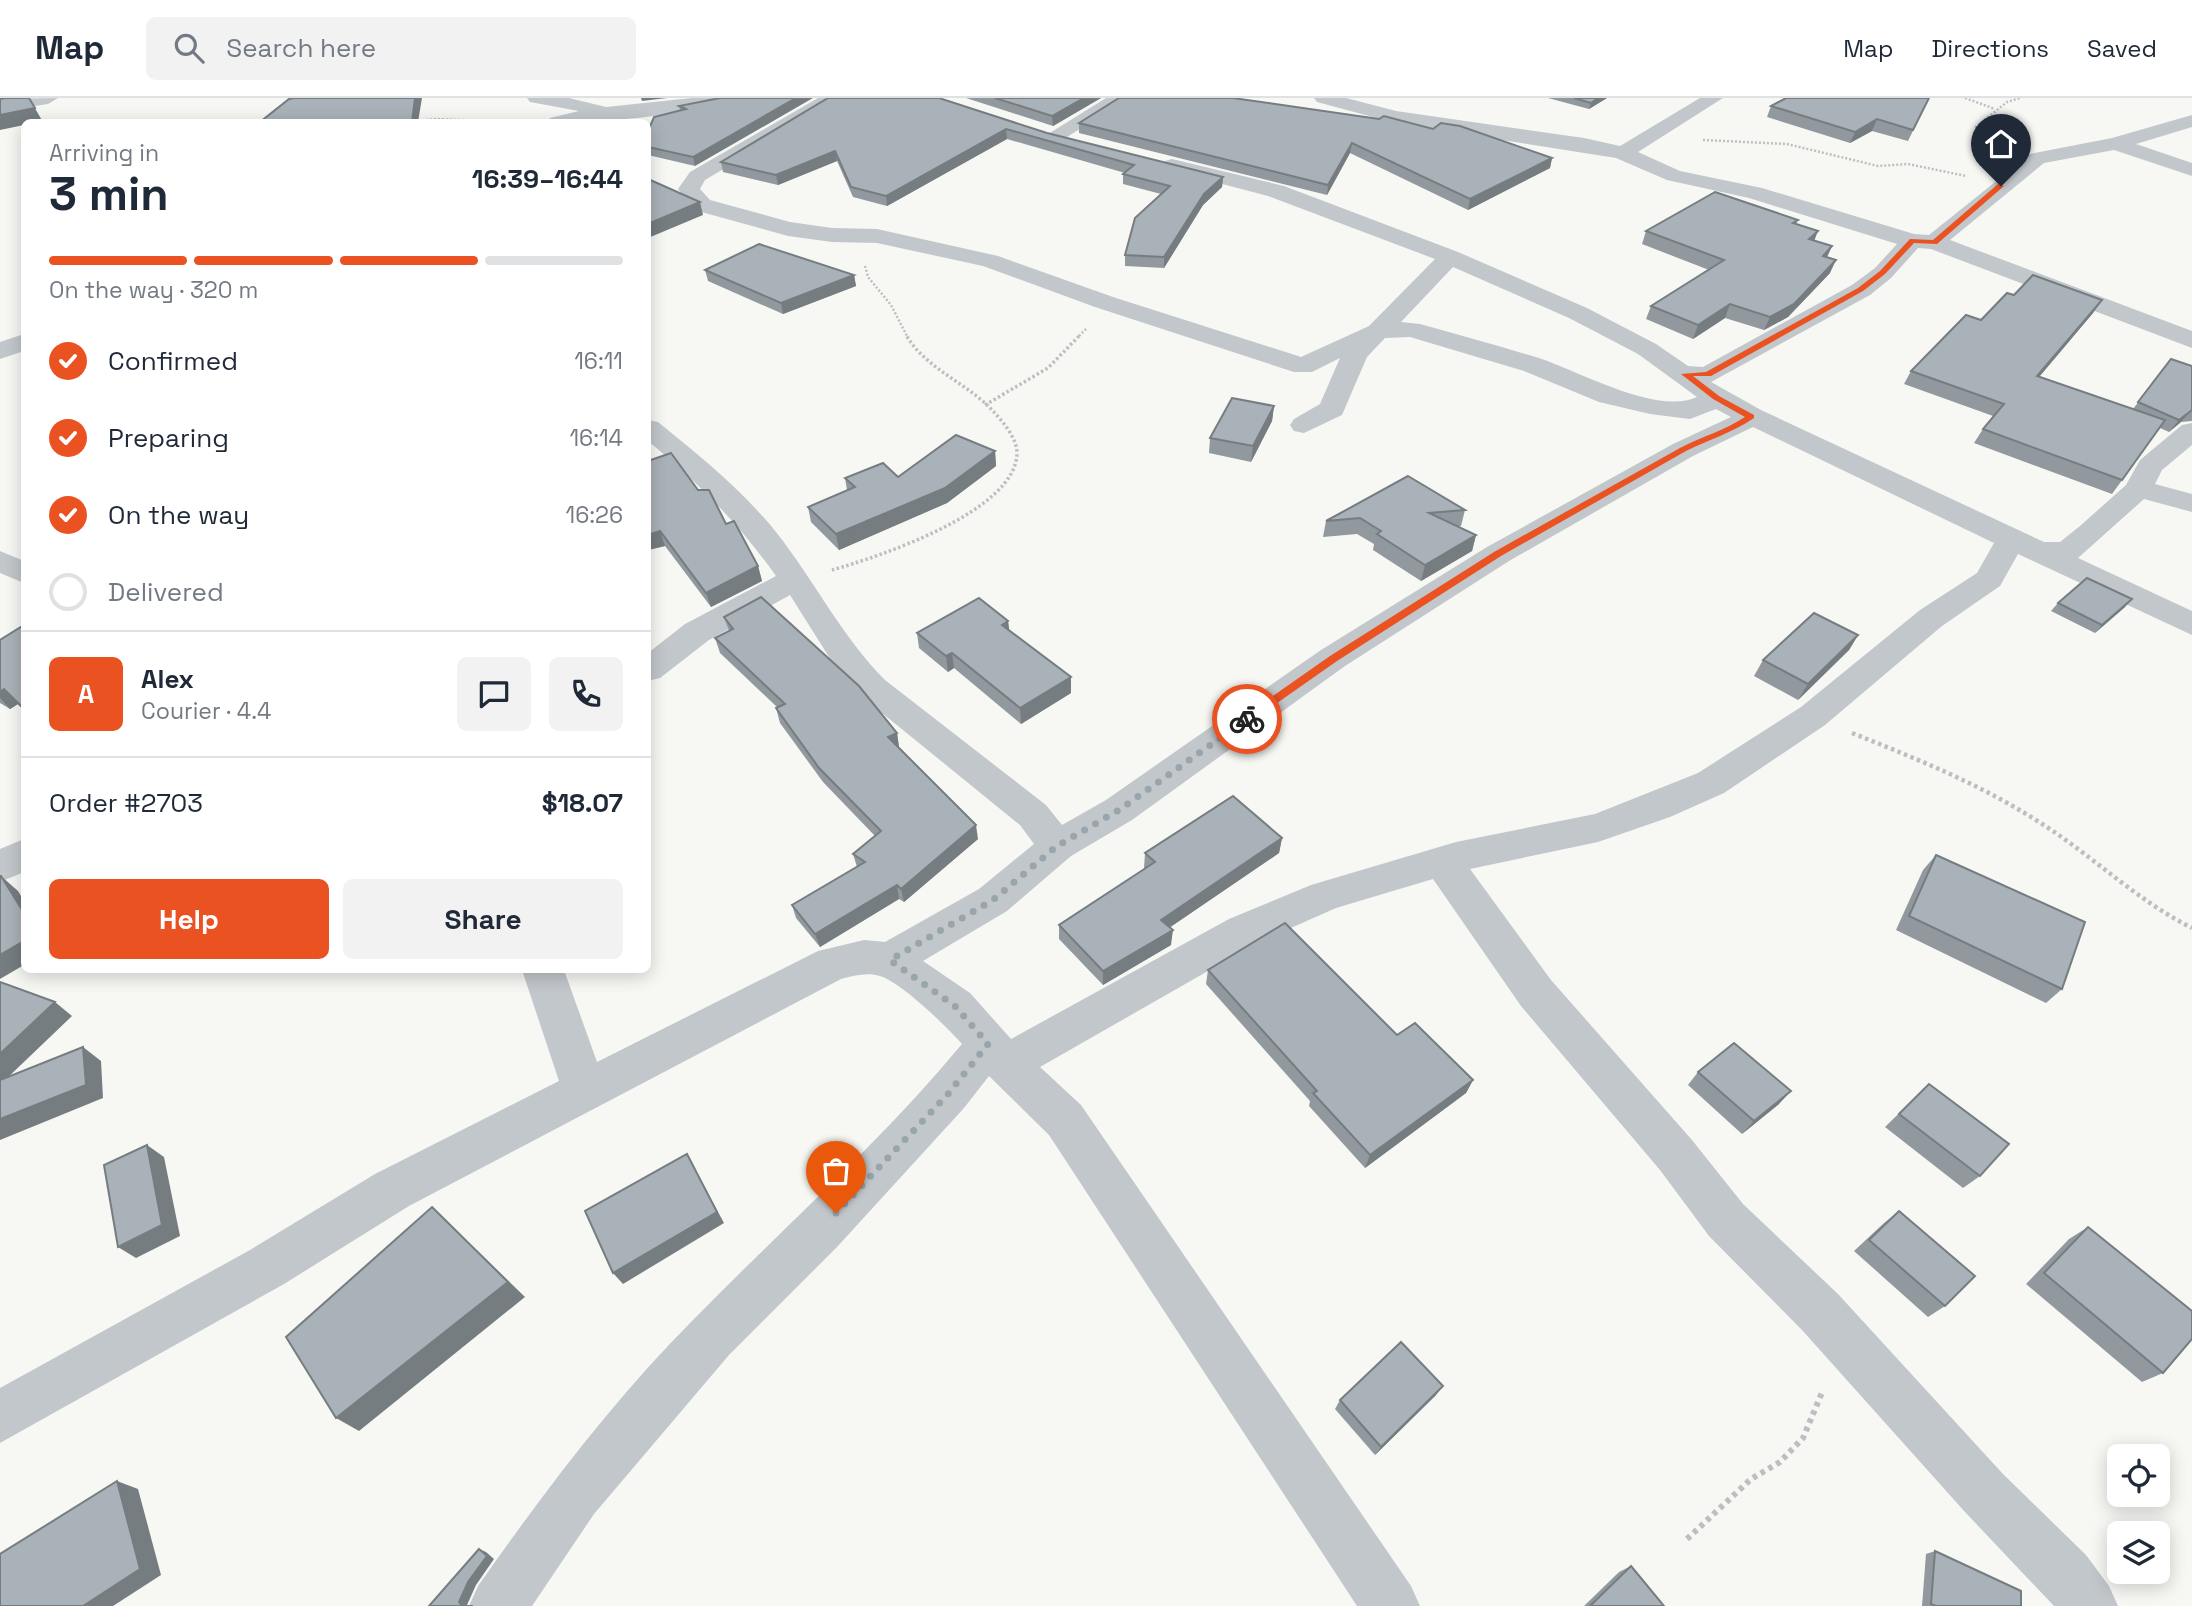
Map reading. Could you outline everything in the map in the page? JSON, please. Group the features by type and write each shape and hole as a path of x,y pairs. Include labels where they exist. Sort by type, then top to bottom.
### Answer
{"street":[{"path":"0,105 48,98"},
{"path":"537,98 587,106 609,114"},
{"path":"576,119 671,108 724,98"},
{"path":"832,98 697,176 689,189 702,205 788,229 832,235 877,236 990,261 1104,302 1303,366 1378,331 1411,329 1533,365 1608,396 1650,406 1690,411 1716,398"},
{"path":"1055,136 1120,98"},
{"path":"1324,98 1395,117 1547,138 1623,153 1674,176 1754,193 1923,242 2192,340"},
{"path":"1623,153 1713,98"},
{"path":"1684,374 1708,375 1825,311 1883,273 2033,160 2078,148 2115,144 2192,121"},
{"path":"1029,128 1094,146"},
{"path":"2115,144 2192,170"},
{"path":"1146,159 1276,191 1450,257 1578,313 1647,349 1716,398 1751,416 2192,624"},
{"path":"1304,425 1332,409 1355,355 1450,257"},
{"path":"0,351 21,343"},
{"path":"890,960 993,900 1057,846 1119,810 1333,658 1498,554 1705,438 1724,434 1751,416"},
{"path":"651,430 708,476 764,537 808,597 853,668 873,688 1032,815 1057,846"},
{"path":"2026,545 2068,551 2138,489 2150,466 2192,431"},
{"path":"2138,489 2192,503"},
{"path":"498,1606 575,1495 710,1337 820,1230 948,1094 997,1054 1243,931 1325,896 1442,861 1598,828 1657,807 1711,783 1812,716 1931,618 1989,579 2026,545"},
{"path":"0,561 21,572"},
{"path":"651,668 697,632 793,580"},
{"path":"0,867 21,856"},
{"path":"1442,861 1536,993 1676,1155 1726,1220 1819,1312 1984,1493 2066,1575 2089,1606"},
{"path":"0,1417 267,1266 392,1190 833,963 864,957 890,960 955,1006 997,1054 1065,1120 1391,1606"},
{"path":"544,973 585,1093"}],"path":[{"path":"1965,98 1996,109"},
{"path":"2020,98 1996,109 1976,127 1980,134 2033,160"},
{"path":"1655,134 1731,143 1787,144 1878,166 1928,167 2001,186"},
{"path":"793,580 840,568 934,532 976,509 1003,485 1014,470 1017,455 1006,428 992,409 984,406 976,393 927,362 899,324 890,304 870,281 865,271 866,263 832,235"},
{"path":"984,406 1048,368 1085,330 1104,302"},
{"path":"1812,716 1986,790 2042,823 2160,912 2192,928"},
{"path":"1688,1539 1751,1479 1780,1462 1802,1438 1829,1379 1854,1352"}],"building":[{"path":"29,98 35,108 0,115 0,99"},
{"path":"415,98 412,119 264,119 289,99"},
{"path":"720,98 796,98 693,157 651,148 651,124 654,117 686,109 679,106"},
{"path":"828,98 939,98 1047,133 1223,177 1204,194 1164,257 1125,255 1135,218 1170,186 1123,174 1134,165 1006,129 886,196 851,187 835,151 776,175 721,162"},
{"path":"995,98 1084,98 1052,116"},
{"path":"1119,98 1233,98 1379,119 1384,116 1433,129 1441,123 1460,126 1552,158 1470,199 1352,143 1328,185 1079,123"},
{"path":"1574,98 1598,98 1591,103"},
{"path":"1786,98 1929,98 1913,130 1877,119 1855,132 1771,106"},
{"path":"651,180 700,202 651,223"},
{"path":"1715,192 1798,220 1793,223 1818,231 1809,239 1832,246 1823,256 1836,260 1794,304 1770,317 1730,304 1698,325 1651,306 1724,260 1646,231"},
{"path":"759,244 854,275 781,303 705,270"},
{"path":"2033,275 2102,300 2037,376 2165,420 2122,480 1983,429 2004,404 1911,371 1966,315 1981,320 2007,293 2014,295"},
{"path":"2171,359 2192,366 2192,410 2179,420 2138,402"},
{"path":"1232,398 1274,406 1253,446 1210,438"},
{"path":"956,435 995,451 945,488 836,534 808,507 855,487 845,478 883,463 898,477"},
{"path":"671,453 698,490 709,490 726,524 734,521 758,566 706,593 660,531 651,534 651,460"},
{"path":"1408,476 1465,510 1429,513 1476,535 1425,565 1377,534 1381,531 1360,518 1326,521"},
{"path":"2087,578 2132,599 2102,625 2058,603"},
{"path":"761,597 859,686 897,733 888,737 976,825 901,889 897,885 815,934 792,905 865,862 853,854 881,831 819,768 776,708 785,704 715,638 733,629 724,617"},
{"path":"979,598 1008,621 1002,625 1071,677 1020,708 952,653 946,656 917,633"},
{"path":"1814,613 1858,635 1808,684 1763,660"},
{"path":"21,627 21,706 4,689 0,692 0,640"},
{"path":"1233,796 1282,838 1161,920 1173,930 1103,971 1059,925 1155,862 1145,853"},
{"path":"1936,855 2085,922 2062,989 1909,916"},
{"path":"1,876 21,908 21,943 0,955"},
{"path":"1285,923 1397,1035 1415,1023 1473,1080 1370,1155 1313,1093 1317,1091 1208,970"},
{"path":"0,982 55,1002 0,1054"},
{"path":"1734,1043 1791,1091 1754,1121 1698,1072"},
{"path":"83,1047 86,1085 0,1119 0,1080"},
{"path":"1929,1084 2009,1144 1980,1176 1899,1114"},
{"path":"147,1145 162,1225 118,1247 104,1165"},
{"path":"687,1154 717,1212 613,1273 585,1211"},
{"path":"432,1207 508,1282 336,1418 286,1337"},
{"path":"1899,1211 1975,1276 1945,1306 1869,1240"},
{"path":"2088,1227 2192,1311 2192,1339 2163,1373 2044,1273"},
{"path":"1401,1342 1443,1386 1381,1447 1340,1400"},
{"path":"117,1481 140,1569 83,1606 0,1606 0,1554"},
{"path":"479,1549 487,1556 468,1582 459,1602 462,1606 429,1606"},
{"path":"1935,1551 2021,1591 2021,1606 1931,1604"},
{"path":"1631,1566 1664,1606 1590,1606"}],"way so far":[{"path":"836,1213 948,1094 988,1044 955,1006 890,960 993,900 1057,846 1119,810 1247,719"}],"route":[{"path":"1247,719 1333,658 1498,554 1705,438 1724,434 1751,416 1716,398 1684,374 1708,375 1861,290 1883,273 1912,241 1934,242 2001,186"}]}
